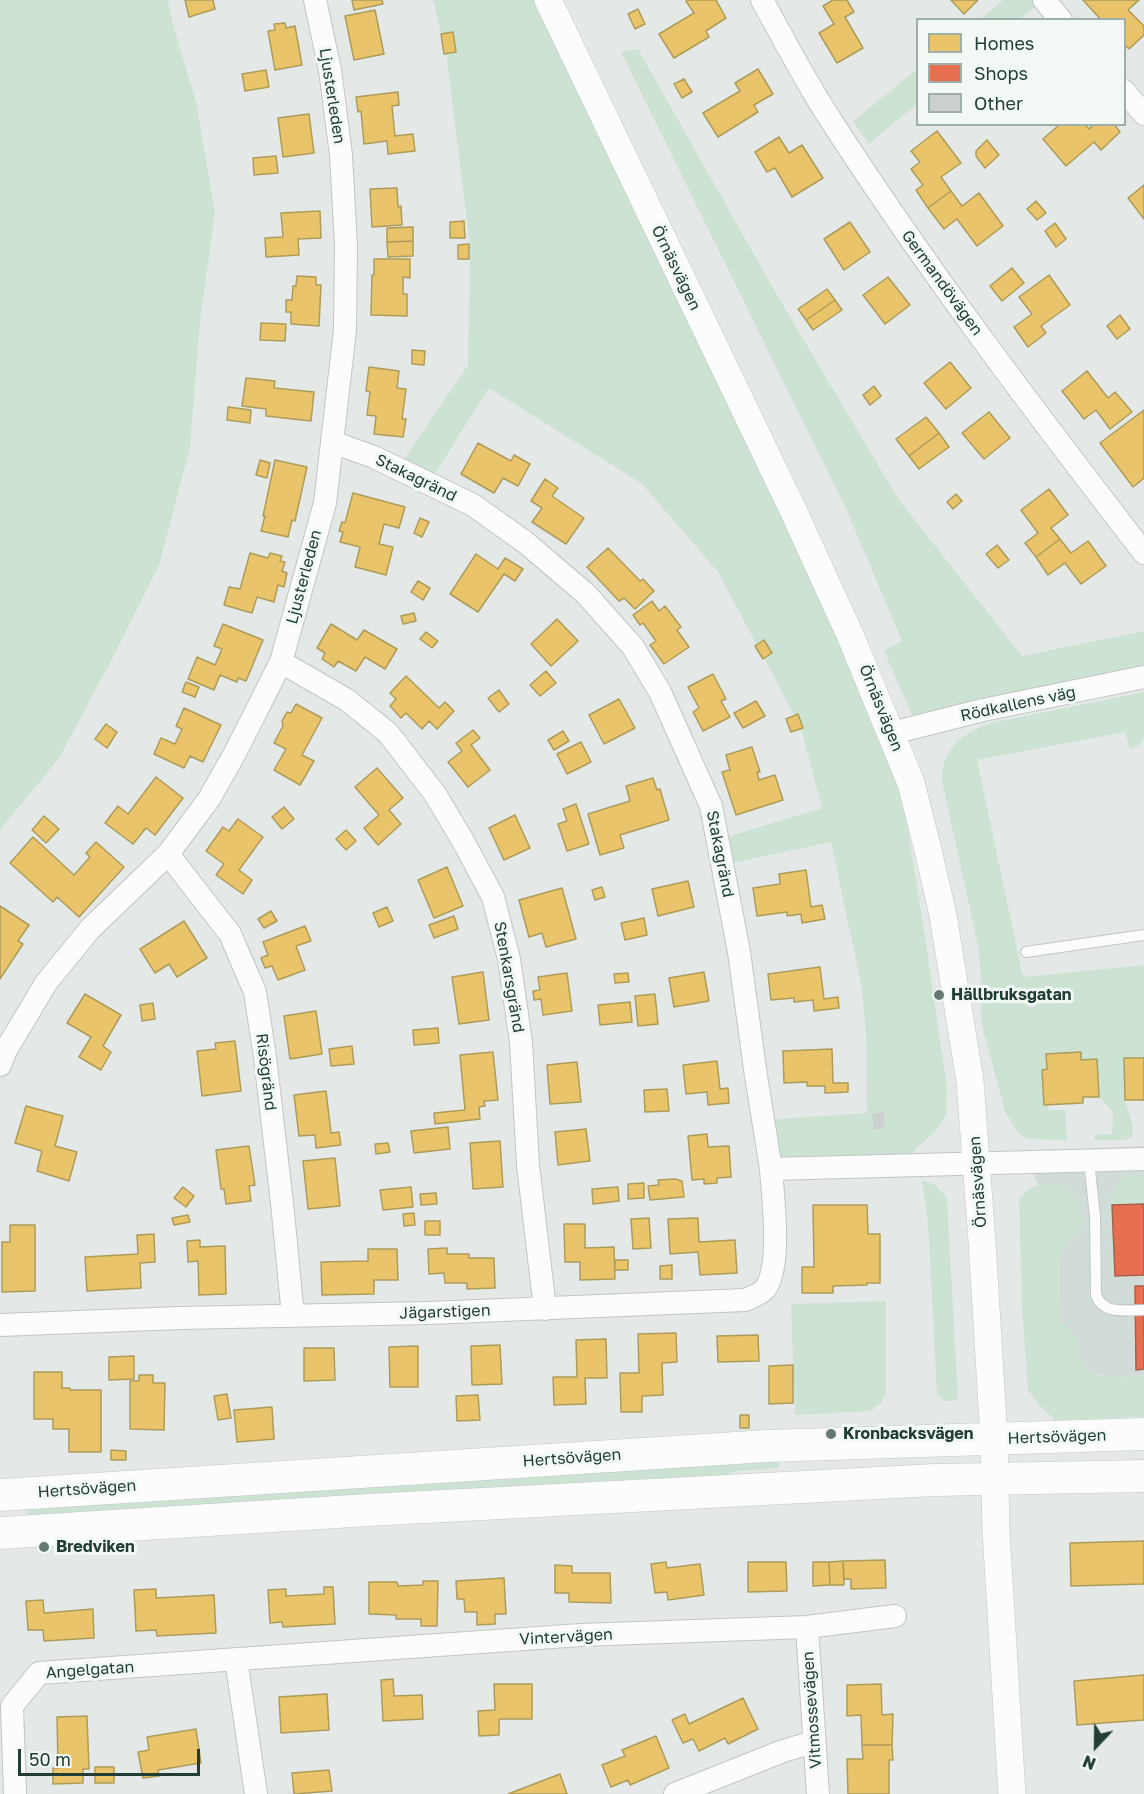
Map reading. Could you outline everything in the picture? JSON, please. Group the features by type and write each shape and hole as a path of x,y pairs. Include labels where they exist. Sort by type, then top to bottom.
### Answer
{"main road":[{"name":"Hertsövägen","path":"0,1495 767,1446 1144,1434"},
{"path":"0,1533 935,1479 1144,1476"}],"street":[{"name":"Ljusterleden","path":"0,1065 6,1050 46,983 90,929 168,854 209,799 281,663 325,503 345,330 346,245 341,156 330,70 315,0"},
{"name":"Örnäsvägen","path":"548,0 852,637 911,783 943,915 970,1081 995,1479"},
{"name":"Germandövägen","path":"762,0 830,120 904,231 1050,432 1144,553"},
{"path":"1044,0 1059,18"},
{"path":"1126,92 1144,114"},
{"name":"Stakagränd","path":"332,442 374,457 473,505 525,542 586,594 633,647 660,692 711,806 739,952 771,1169"},
{"name":"Stenkarsgränd","path":"281,663 347,700 388,733 435,794 493,897 509,959 521,1041 528,1165 545,1309"},
{"name":"Rödkallens väg","path":"891,733 983,710 1144,677"},
{"name":"Risögränd","path":"168,854 230,934 255,992 265,1057 293,1316"},
{"path":"771,1169 1144,1159"},
{"name":"Jägarstigen","path":"0,1325 429,1313 745,1300 764,1290 774,1267 771,1169"},
{"path":"995,1479 996,1531 1012,1794"},
{"name":"Vintervägen","path":"236,1659 581,1635 807,1627 895,1616"},
{"name":"Vitmossevägen","path":"807,1627 818,1794"},
{"path":"236,1659 256,1794"},
{"name":"Angelgatan","path":"15,1794 12,1706 39,1673 236,1659"},
{"path":"675,1794 783,1751 814,1742"}],"lane":[{"path":"1026,952 1144,934"},
{"path":"1089,1161 1095,1216 1098,1302 1111,1310 1144,1310"}],"shaded area":[{"path":"1144,1146 1144,1375 1111,1377 1093,1374 1082,1365 1076,1338 1059,1319 1060,1252 1083,1225 1055,1184 1038,1185 1026,1151"}],"green space":[{"path":"0,0 168,0 196,102 215,213 200,321 190,448 159,565 59,758 0,830"},
{"path":"433,0 547,0 892,732 947,1088 946,1115 935,1132 915,1149 913,1165 772,1171 763,1120 867,1113 866,1035 862,989 831,842 723,865 717,840 822,808 801,728 718,572 641,483 489,388 429,483 398,468 468,365 470,245 446,52"},
{"path":"1003,0 1044,0 1021,18 981,18"},
{"path":"638,49 777,295 899,500 1022,656 1144,631 1144,675 917,726 884,651 902,641 847,511 621,52"},
{"path":"916,70 916,105 869,144 853,121"},
{"path":"1144,692 1144,737 1134,748 1130,749 1125,732 977,760 1023,977 1144,965 1144,1058 1124,1058 1125,1100 1133,1127 1132,1137 1123,1140 1095,1140 1094,1135 1112,1134 1113,1112 1099,1097 1097,1059 1081,1060 1080,1052 1046,1054 1047,1069 1042,1070 1044,1104 1048,1105 1049,1110 1065,1110 1067,1140 1028,1139 1019,1134 1005,1112 981,1021 978,946 942,781 945,760 956,743 963,737 991,723"},
{"path":"1144,1174 1144,1204 1112,1206 1115,1276 1112,1275 1110,1198 1119,1180 1128,1175"},
{"path":"922,1181 937,1187 947,1199 958,1397 955,1401 945,1401 937,1395 928,1222"},
{"path":"1055,1184 1067,1187 1081,1205 1083,1225 1060,1252 1059,1319 1074,1334 1078,1343 1080,1361 1087,1370 1110,1377 1144,1375 1144,1417 1055,1420 1028,1390 1022,1307 1019,1200 1026,1191 1034,1187"},
{"path":"886,1301 886,1393 881,1403 870,1411 795,1415 791,1304"},
{"path":"779,1460 779,1468 738,1471 720,1476 374,1495 29,1520 26,1508"}],"building: Homes":[{"path":"185,0 213,0 215,9 189,17"},
{"path":"352,0 382,0 383,4 354,10"},
{"path":"687,0 716,0 726,18 706,31 709,37 674,58 659,34 694,13"},
{"path":"833,0 847,0 854,12 845,17 863,48 837,63 819,33 834,24 823,6"},
{"path":"951,0 978,0 964,14"},
{"path":"1083,0 1139,0 1128,10 1144,26 1144,35 1129,49 1126,46 1126,18 1099,18"},
{"path":"638,9 645,24 635,29 628,14"},
{"path":"375,10 384,54 354,60 345,16"},
{"path":"285,23 286,28 295,26 302,65 275,70 268,31 275,30 274,24"},
{"path":"453,32 456,52 444,54 441,34"},
{"path":"758,69 773,94 754,105 758,112 718,137 703,113 740,91 735,83"},
{"path":"266,70 269,87 245,91 242,74"},
{"path":"684,79 692,92 682,98 674,84"},
{"path":"398,92 399,105 392,106 395,136 413,134 415,151 388,154 387,141 364,144 361,111 358,112 356,97"},
{"path":"309,114 314,153 283,157 278,118"},
{"path":"1058,126 1087,126 1089,129 1092,126 1116,126 1120,132 1101,150 1094,142 1066,166 1043,139"},
{"path":"937,131 961,163 941,177 951,191 928,208 916,190 923,185 911,169 920,162 911,151"},
{"path":"779,137 789,153 802,145 823,178 792,197 775,168 767,172 755,152"},
{"path":"987,140 999,155 985,168 976,156 976,151"},
{"path":"276,156 278,173 254,175 253,158"},
{"path":"1144,185 1144,219 1128,198"},
{"path":"397,188 402,225 372,227 370,189"},
{"path":"951,191 962,206 979,193 1003,226 977,246 957,219 944,229 928,208"},
{"path":"1036,201 1046,213 1037,220 1027,209"},
{"path":"320,211 321,238 298,239 299,255 266,257 265,238 283,237 281,213"},
{"path":"464,221 465,238 450,238 450,222"},
{"path":"850,222 870,252 844,270 824,239"},
{"path":"1055,223 1066,239 1056,247 1045,231"},
{"path":"413,227 413,241 387,242 387,228"},
{"path":"413,241 413,256 388,257 387,242"},
{"path":"469,244 469,259 458,259 458,245"},
{"path":"374,259 410,259 410,278 403,277 403,294 407,294 407,316 371,315"},
{"path":"1012,268 1024,283 1002,301 990,286"},
{"path":"1049,275 1070,305 1041,326 1046,333 1028,347 1014,327 1032,314 1019,297"},
{"path":"297,276 316,277 316,285 321,285 319,326 291,324 291,312 286,312 286,300 292,300 293,286 296,286"},
{"path":"888,277 910,305 885,324 863,295"},
{"path":"827,289 835,300 806,320 798,309"},
{"path":"835,300 842,310 813,330 806,320"},
{"path":"1120,315 1130,329 1117,339 1107,326"},
{"path":"261,323 286,324 285,341 260,340"},
{"path":"412,350 425,351 424,365 412,364"},
{"path":"950,362 971,388 946,409 924,383"},
{"path":"369,367 399,371 397,388 406,389 402,419 406,419 403,437 374,434 376,416 367,415 370,392 366,391"},
{"path":"1087,371 1108,398 1115,392 1132,412 1110,429 1096,410 1084,419 1062,391"},
{"path":"246,378 275,381 274,388 314,392 311,421 266,416 266,409 242,406"},
{"path":"874,386 881,396 870,405 863,395"},
{"path":"228,407 251,410 250,423 227,420"},
{"path":"1144,410 1144,478 1133,487 1100,443"},
{"path":"989,412 1010,438 984,459 962,433"},
{"path":"926,417 939,433 909,456 896,439"},
{"path":"939,433 949,447 919,469 909,456"},
{"path":"478,443 511,461 514,455 530,464 518,486 503,478 494,493 461,474"},
{"path":"260,460 270,463 267,478 256,475"},
{"path":"275,460 307,467 295,521 292,520 288,537 261,531"},
{"path":"545,479 558,488 552,496 584,518 566,544 532,522 542,508 531,501"},
{"path":"1049,489 1068,515 1051,528 1060,539 1036,557 1025,543 1038,533 1021,510"},
{"path":"353,493 405,507 399,528 384,524 379,544 393,547 386,575 355,567 360,547 340,542 343,532 339,531 342,522 345,523"},
{"path":"956,494 962,501 953,509 947,502"},
{"path":"420,518 429,522 422,537 414,533"},
{"path":"1060,539 1071,553 1088,541 1106,566 1081,584 1065,563 1048,575 1036,557"},
{"path":"997,545 1009,560 998,568 986,554"},
{"path":"608,548 640,581 643,579 654,591 635,609 624,598 619,601 587,567"},
{"path":"250,553 268,558 270,553 282,556 280,561 285,562 282,571 287,573 284,587 278,585 274,602 257,597 252,613 224,605 229,587 240,589"},
{"path":"476,554 498,569 505,558 523,569 515,581 504,574 478,612 450,594"},
{"path":"418,581 430,588 423,600 411,592"},
{"path":"652,601 659,611 665,606 681,627 677,630 689,647 664,664 650,645 656,641 643,623 640,625 633,615"},
{"path":"414,613 416,621 403,624 401,616"},
{"path":"557,619 578,641 551,666 531,644"},
{"path":"223,624 263,640 246,681 238,678 237,682 220,675 214,690 188,679 197,657 215,665 222,649 214,646"},
{"path":"331,624 357,640 364,630 397,649 385,669 365,657 356,671 338,661 334,667 322,659 325,653 317,648"},
{"path":"426,632 438,641 432,648 420,639"},
{"path":"764,640 772,653 763,659 755,646"},
{"path":"546,671 556,683 540,696 530,685"},
{"path":"713,674 726,699 721,701 730,717 703,731 693,712 699,708 688,687"},
{"path":"406,676 439,708 445,702 454,711 437,729 429,721 422,729 406,713 401,718 390,706 396,699 390,693"},
{"path":"186,682 199,687 195,697 182,692"},
{"path":"499,690 509,704 499,712 488,698"},
{"path":"619,699 635,728 604,744 589,715"},
{"path":"756,701 765,716 743,728 734,713"},
{"path":"296,704 322,718 302,755 314,761 300,785 274,770 286,749 274,743 287,712 291,713"},
{"path":"184,708 221,725 203,762 190,756 184,768 154,754 161,738 175,744 182,729 176,726"},
{"path":"798,714 803,728 791,732 786,719"},
{"path":"106,724 117,732 107,748 95,739"},
{"path":"473,730 480,738 471,745 490,770 468,787 448,762 462,751 456,743"},
{"path":"563,731 569,741 554,750 548,740"},
{"path":"581,742 591,762 567,774 557,754"},
{"path":"752,747 760,772 757,772 759,780 775,775 783,800 736,815 722,772 730,770 726,755"},
{"path":"377,768 403,798 389,810 401,824 378,845 364,828 379,815 355,787"},
{"path":"156,777 183,798 155,835 146,828 133,844 105,823 118,806 128,814"},
{"path":"653,778 657,790 660,789 669,820 620,835 624,848 600,855 588,814 630,801 626,786"},
{"path":"576,804 589,844 567,851 558,824 567,821 563,809"},
{"path":"284,807 294,819 282,829 272,817"},
{"path":"515,815 530,848 504,860 489,828"},
{"path":"44,816 59,829 46,843 32,830"},
{"path":"238,819 263,837 239,870 252,880 243,894 216,875 224,864 206,851 223,827 229,831"},
{"path":"346,830 356,841 346,850 336,839"},
{"path":"33,837 74,875 90,857 86,853 96,842 124,867 79,917 57,897 53,902 10,863"},
{"path":"447,867 463,906 434,918 418,880"},
{"path":"806,870 811,907 822,905 825,919 802,923 801,914 787,916 787,912 757,916 753,888 780,884 779,874"},
{"path":"688,881 694,907 658,916 652,889"},
{"path":"602,887 605,897 595,900 592,890"},
{"path":"562,888 576,939 546,947 542,933 529,937 519,900"},
{"path":"0,906 29,925 18,941 23,944 0,979"},
{"path":"387,907 393,921 379,927 373,913"},
{"path":"271,911 277,921 264,928 258,919"},
{"path":"454,916 458,929 434,938 429,925"},
{"path":"644,918 647,935 625,940 621,923"},
{"path":"184,921 207,958 177,977 169,964 155,973 140,949"},
{"path":"305,926 311,941 296,946 305,970 278,980 272,966 265,968 261,958 268,955 263,942"},
{"path":"820,967 824,999 838,997 839,1008 814,1011 813,1000 794,1002 794,998 771,1000 768,974"},
{"path":"483,972 489,1020 459,1024 452,977"},
{"path":"704,972 709,1001 674,1007 669,978"},
{"path":"567,973 572,1011 543,1015 541,999 534,1000 533,991 540,990 538,977"},
{"path":"628,973 629,982 615,983 614,974"},
{"path":"85,994 121,1015 103,1046 111,1052 101,1070 79,1057 91,1037 67,1023"},
{"path":"655,994 658,1024 638,1026 635,996"},
{"path":"630,1002 632,1022 600,1025 598,1005"},
{"path":"153,1003 155,1019 142,1021 140,1005"},
{"path":"316,1011 322,1054 290,1059 284,1016"},
{"path":"438,1028 439,1043 414,1045 413,1030"},
{"path":"235,1041 241,1091 202,1096 197,1051 216,1049 215,1043"},
{"path":"352,1046 354,1064 331,1066 329,1049"},
{"path":"832,1049 833,1083 848,1083 848,1092 825,1093 825,1086 807,1086 807,1082 784,1083 783,1051"},
{"path":"493,1052 498,1100 484,1101 485,1106 479,1107 480,1119 435,1124 434,1113 465,1110 460,1055"},
{"path":"1081,1052 1081,1060 1097,1059 1099,1097 1083,1097 1083,1103 1044,1105 1042,1070 1047,1069 1046,1054"},
{"path":"1124,1058 1144,1058 1144,1100 1125,1100"},
{"path":"717,1061 720,1089 728,1088 729,1103 708,1105 707,1092 686,1094 683,1065"},
{"path":"577,1062 581,1102 550,1104 547,1065"},
{"path":"667,1089 669,1111 645,1112 644,1090"},
{"path":"326,1091 331,1133 339,1132 341,1145 316,1148 315,1135 299,1136 294,1095"},
{"path":"26,1106 63,1116 55,1146 77,1152 69,1181 37,1171 42,1151 15,1143"},
{"path":"448,1127 450,1149 414,1153 411,1131"},
{"path":"586,1129 590,1161 558,1165 555,1132"},
{"path":"707,1134 708,1147 729,1146 731,1177 717,1178 717,1183 704,1184 704,1179 692,1180 688,1136"},
{"path":"500,1141 503,1187 473,1189 470,1143"},
{"path":"388,1143 390,1152 376,1154 375,1144"},
{"path":"249,1146 255,1185 249,1186 251,1201 226,1204 224,1189 221,1189 216,1150"},
{"path":"335,1158 340,1206 308,1209 303,1161"},
{"path":"658,1180 682,1181 684,1197 650,1200 648,1186 659,1185"},
{"path":"644,1183 644,1198 628,1199 628,1184"},
{"path":"183,1187 194,1196 186,1207 174,1198"},
{"path":"411,1187 413,1207 383,1210 380,1190"},
{"path":"618,1187 619,1201 593,1204 592,1189"},
{"path":"436,1193 437,1204 421,1205 420,1194"},
{"path":"813,1205 867,1205 868,1234 880,1234 880,1283 833,1286 833,1293 802,1293 802,1267 814,1267"},
{"path":"414,1213 415,1225 404,1226 403,1214"},
{"path":"188,1215 190,1222 174,1225 172,1218"},
{"path":"649,1218 651,1248 633,1249 631,1219"},
{"path":"698,1218 699,1242 735,1240 737,1273 700,1275 698,1252 670,1254 668,1219"},
{"path":"425,1221 440,1221 440,1235 425,1235"},
{"path":"564,1224 585,1224 585,1248 614,1247 615,1279 580,1280 580,1262 565,1262"},
{"path":"10,1225 35,1225 35,1291 2,1292 2,1242 10,1242"},
{"path":"154,1234 155,1262 140,1263 141,1288 87,1291 85,1257 138,1254 137,1235"},
{"path":"200,1240 200,1247 225,1246 226,1294 199,1295 198,1261 188,1262 187,1241"},
{"path":"447,1248 447,1254 469,1254 469,1258 494,1258 495,1288 467,1289 467,1283 445,1283 444,1273 429,1274 428,1249"},
{"path":"368,1249 397,1249 398,1280 374,1280 374,1294 322,1295 321,1262 368,1261"},
{"path":"615,1260 628,1260 628,1270 615,1270"},
{"path":"672,1265 672,1279 660,1279 660,1266"},
{"path":"676,1333 677,1362 662,1363 663,1395 642,1396 642,1412 621,1412 620,1373 639,1373 638,1334"},
{"path":"758,1335 759,1361 718,1362 717,1336"},
{"path":"606,1339 607,1378 585,1378 586,1404 554,1405 553,1377 577,1377 576,1340"},
{"path":"500,1345 502,1384 472,1385 471,1346"},
{"path":"418,1346 418,1387 390,1387 389,1347"},
{"path":"304,1348 334,1348 335,1380 304,1381"},
{"path":"134,1356 134,1379 109,1380 109,1357"},
{"path":"793,1365 793,1403 769,1404 769,1366"},
{"path":"34,1372 62,1372 62,1388 101,1390 101,1452 69,1452 69,1429 53,1429 53,1419 34,1419"},
{"path":"139,1375 153,1375 153,1383 165,1383 164,1430 130,1429 130,1381 139,1381"},
{"path":"227,1394 231,1418 218,1420 214,1396"},
{"path":"478,1395 480,1420 457,1421 456,1396"},
{"path":"272,1407 274,1439 237,1442 234,1410"},
{"path":"740,1415 749,1415 749,1428 740,1428"},
{"path":"111,1450 126,1451 126,1460 111,1460"},
{"path":"1144,1541 1144,1584 1071,1586 1070,1543"},
{"path":"885,1560 886,1588 851,1589 851,1579 844,1579 843,1561"},
{"path":"843,1561 844,1585 830,1585 829,1562"},
{"path":"666,1562 667,1568 700,1564 704,1595 668,1600 667,1592 655,1593 651,1564"},
{"path":"748,1562 786,1562 787,1591 748,1592"},
{"path":"813,1562 829,1562 830,1585 813,1586"},
{"path":"555,1565 572,1566 572,1573 610,1573 611,1603 569,1602 569,1593 555,1593"},
{"path":"504,1578 506,1614 495,1614 495,1624 477,1625 477,1612 465,1612 464,1599 457,1599 456,1581"},
{"path":"423,1581 438,1581 437,1626 421,1626 421,1619 396,1619 396,1615 369,1614 369,1582 397,1582 398,1586 423,1585"},
{"path":"324,1587 333,1587 335,1624 283,1627 282,1622 270,1623 268,1590 286,1589 286,1596 324,1594"},
{"path":"156,1589 156,1598 214,1595 216,1633 157,1636 156,1630 136,1631 134,1590"},
{"path":"43,1600 44,1613 93,1609 94,1638 44,1641 43,1630 28,1630 26,1601"},
{"path":"1144,1675 1144,1720 1077,1725 1074,1681"},
{"path":"393,1679 394,1696 422,1695 423,1719 383,1721 381,1680"},
{"path":"494,1684 532,1684 532,1719 499,1719 499,1735 479,1736 478,1711 495,1710"},
{"path":"881,1684 882,1715 893,1714 892,1745 862,1745 861,1715 847,1716 847,1685"},
{"path":"327,1694 329,1730 281,1733 279,1697"},
{"path":"743,1698 758,1729 728,1744 725,1738 699,1751 693,1739 683,1743 672,1720 685,1714 689,1724"},
{"path":"87,1716 89,1769 83,1769 83,1783 53,1784 53,1768 58,1768 57,1717"},
{"path":"196,1729 201,1763 158,1770 159,1776 143,1778 138,1752 149,1750 147,1737"},
{"path":"656,1736 669,1768 630,1785 628,1780 611,1787 602,1765 625,1756 622,1750"},
{"path":"862,1745 892,1745 893,1760 889,1760 889,1794 848,1794 847,1759 863,1759"},
{"path":"95,1767 114,1767 114,1783 95,1783"},
{"path":"329,1770 332,1791 294,1794 292,1773"},
{"path":"560,1774 567,1794 508,1794"}],"building: Shops":[{"path":"1144,1204 1144,1275 1115,1276 1112,1205"},
{"path":"1135,1286 1144,1286 1144,1369 1136,1370"}],"building: Other":[{"path":"883,1113 884,1128 874,1129 873,1114"}],"place":[{"name":"Hällbruksgatan","path":"939,995"},
{"name":"Kronbacksvägen","path":"831,1434"},
{"name":"Bredviken","path":"44,1547"}]}
